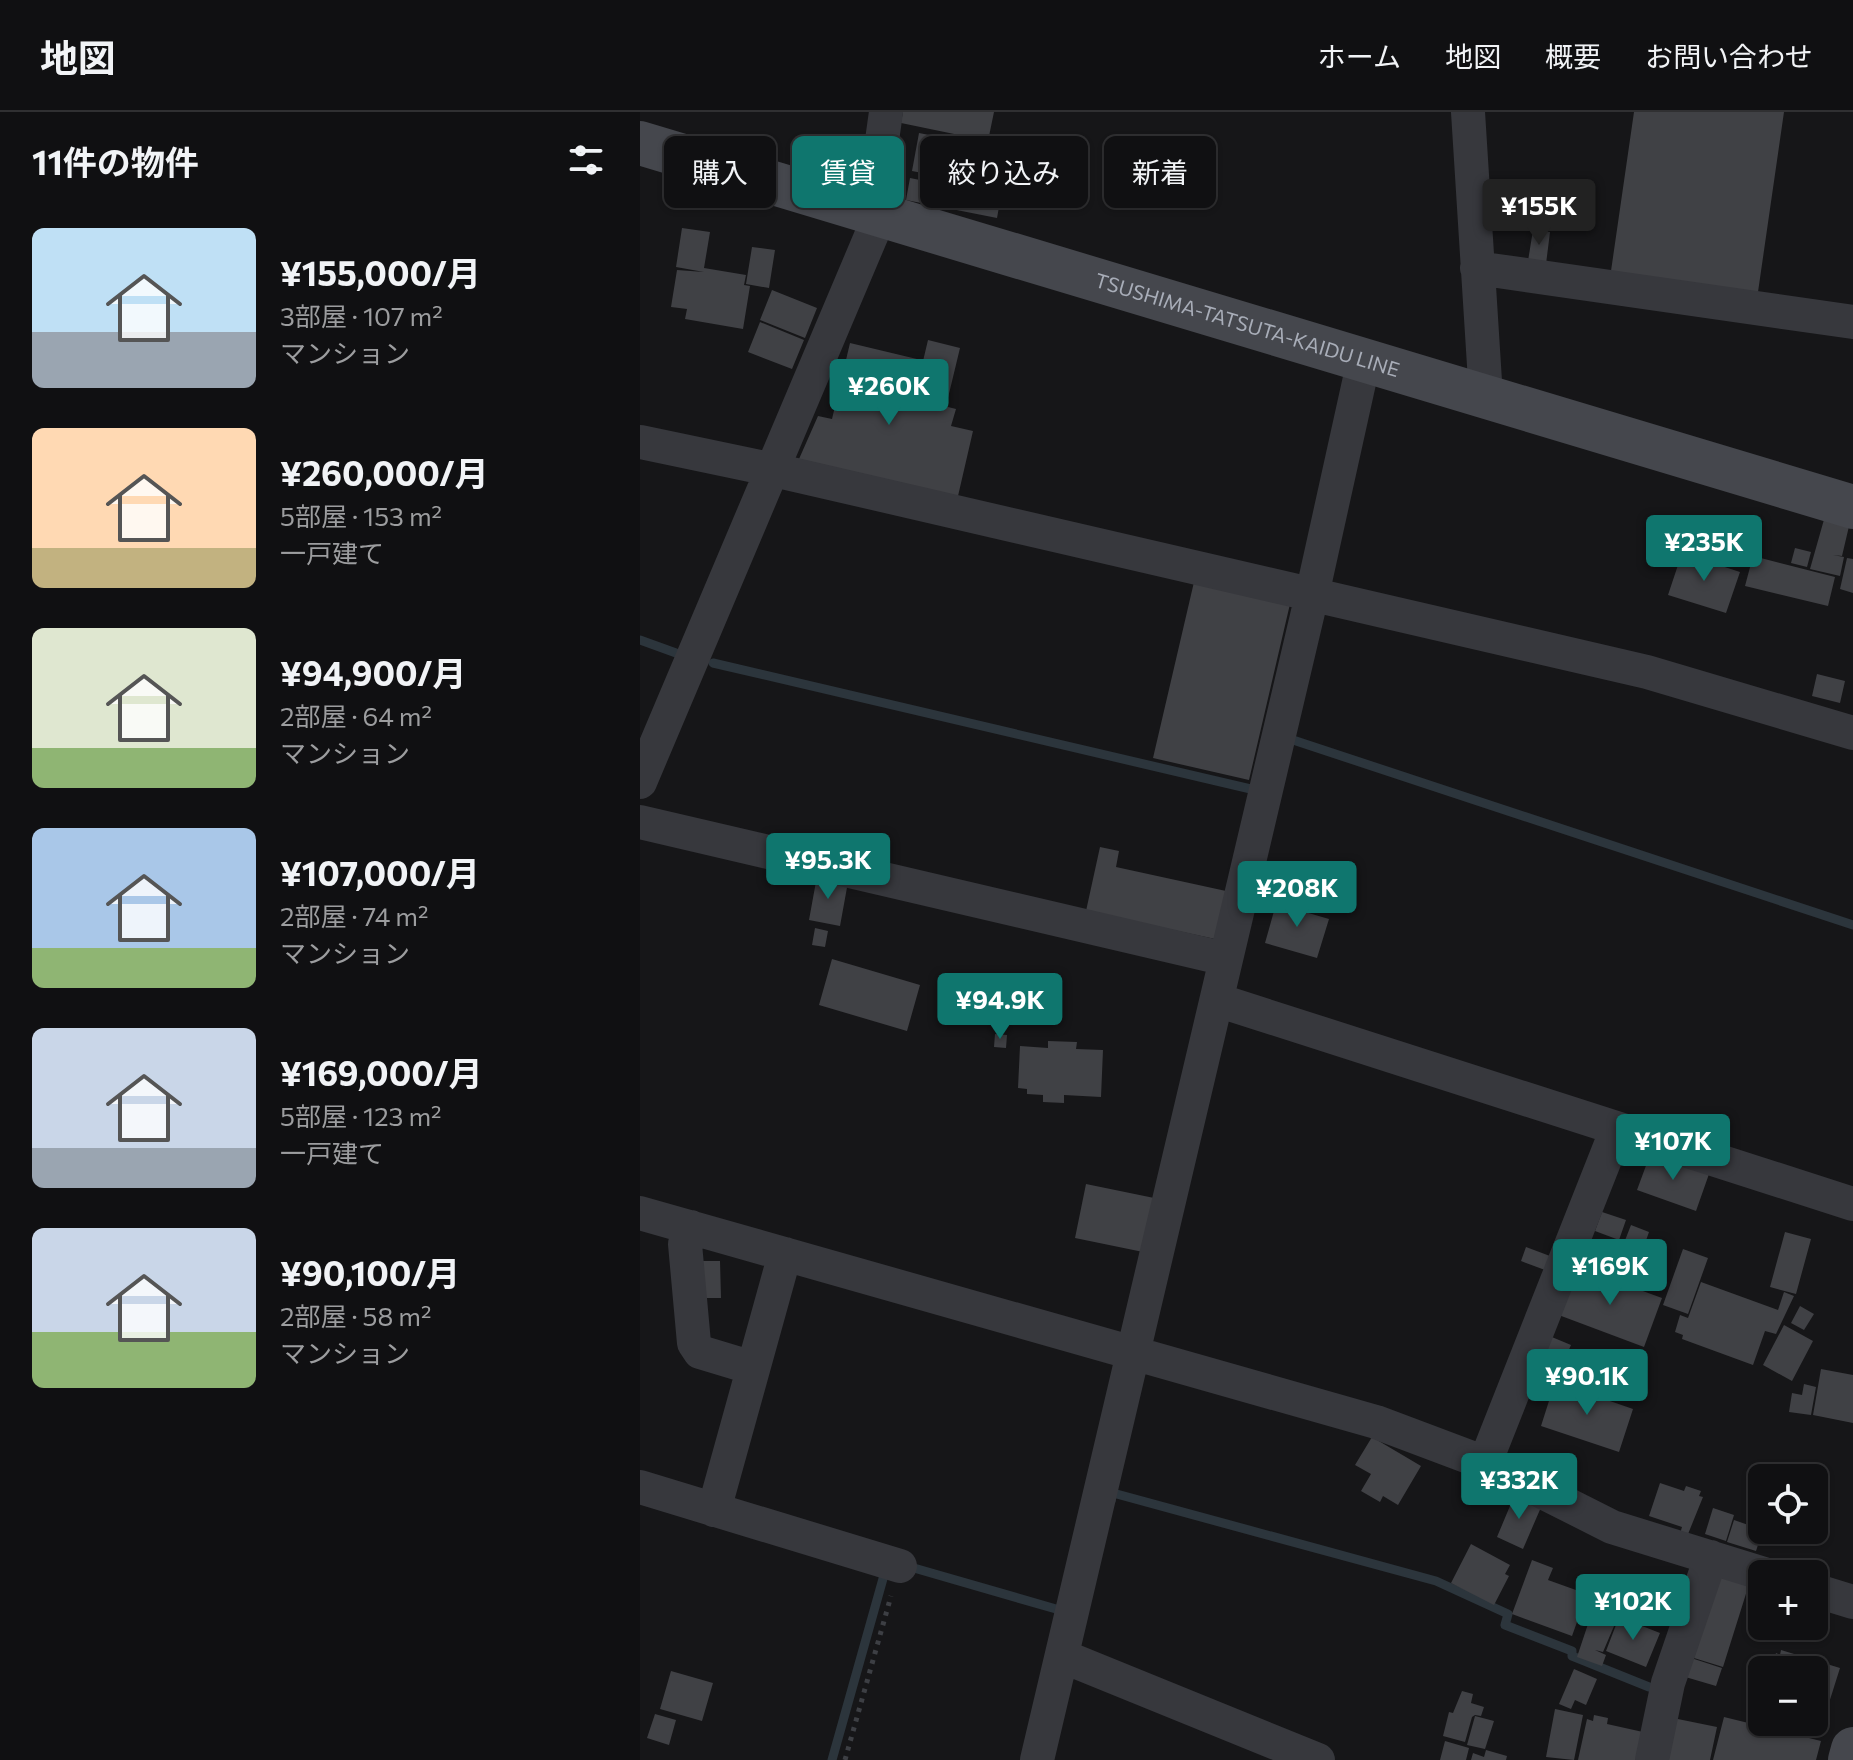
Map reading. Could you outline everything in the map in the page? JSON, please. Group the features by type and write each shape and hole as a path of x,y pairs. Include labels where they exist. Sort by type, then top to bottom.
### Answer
{"main road":[{"name":"TSUSHIMA-TATSUTA-KAIDU LINE","path":"640,143 1853,507"},
{"path":"1850,1760 1853,1749"}],"street":[{"path":"640,782 774,470 876,213 886,112"},
{"path":"1468,112 1486,397"},
{"path":"1477,268 1853,322"},
{"path":"1037,1760 1135,1353 1364,360"},
{"path":"640,442 774,470 1647,672 1853,733"},
{"path":"640,822 1226,959"},
{"path":"1217,1000 1853,1204"},
{"path":"1485,1463 1617,1129"},
{"path":"640,1213 1376,1422 1485,1463 1612,1527 1748,1569"},
{"path":"691,1227 685,1244 694,1343 700,1352 753,1368"},
{"path":"714,1510 785,1254"},
{"path":"640,1487 900,1566"},
{"path":"1652,1760 1668,1683 1711,1557"},
{"path":"1828,1594 1853,1602"},
{"path":"1062,1656 1318,1760"}],"path":[{"path":"845,1760 900,1566"}],"building":[{"path":"903,112 994,112 989,136 964,136 901,123"},
{"path":"1634,112 1784,112 1758,292 1611,271"},
{"path":"919,133 934,136 920,136 920,173 912,171"},
{"path":"910,178 920,180 920,203 906,200"},
{"path":"946,208 999,208 997,218"},
{"path":"682,228 710,232 704,268 746,275 744,285 750,286 743,329 685,319 687,309 671,307 677,270 704,272 676,267"},
{"path":"1533,230 1550,232 1546,264 1528,261"},
{"path":"752,247 775,250 769,288 746,284"},
{"path":"772,290 817,308 805,338 760,320"},
{"path":"760,322 804,340 792,369 748,352"},
{"path":"928,340 960,348 947,402 915,395"},
{"path":"850,343 921,360 912,398 956,409 951,426 973,431 958,496 799,459 818,416 832,419"},
{"path":"1825,516 1850,522 1842,556 1833,555 1844,557 1840,576 1810,569"},
{"path":"1795,548 1811,552 1807,567 1791,563"},
{"path":"1682,553 1740,572 1726,613 1668,595"},
{"path":"1753,556 1835,577 1828,606 1745,586"},
{"path":"1847,558 1853,559 1853,593 1840,589"},
{"path":"1194,582 1290,604 1249,780 1153,758"},
{"path":"1817,674 1845,681 1840,703 1812,696"},
{"path":"1100,847 1119,851 1116,867 1226,891 1215,939 1086,911"},
{"path":"817,876 848,882 840,926 809,920"},
{"path":"1290,899 1307,904 1305,912 1329,919 1317,958 1265,943 1276,904 1288,907"},
{"path":"815,928 828,931 825,947 812,945"},
{"path":"832,959 920,985 907,1031 819,1005"},
{"path":"1011,990 1043,991 1042,1022 1009,1021"},
{"path":"995,1034 1007,1035 1006,1048 994,1047"},
{"path":"1048,1041 1077,1042 1076,1049 1103,1050 1101,1097 1064,1095 1064,1103 1043,1102 1043,1095 1027,1094 1027,1089 1018,1088 1020,1046 1048,1048"},
{"path":"1651,1152 1709,1174 1696,1211 1637,1190"},
{"path":"1086,1184 1159,1199 1148,1253 1075,1238"},
{"path":"1602,1212 1626,1220 1619,1240 1595,1231"},
{"path":"1631,1225 1649,1232 1643,1249 1624,1243"},
{"path":"1785,1232 1811,1239 1796,1294 1770,1287"},
{"path":"1526,1247 1550,1256 1545,1270 1521,1261"},
{"path":"1683,1249 1708,1258 1688,1314 1663,1305"},
{"path":"703,1261 720,1261 721,1298 704,1298"},
{"path":"1572,1270 1607,1283 1610,1275 1662,1298 1644,1347 1556,1314"},
{"path":"1701,1282 1778,1310 1784,1292 1794,1296 1776,1334 1765,1331 1753,1365 1682,1339 1683,1335 1675,1332 1680,1315 1688,1318"},
{"path":"1800,1306 1814,1314 1804,1330 1791,1323"},
{"path":"1784,1325 1813,1341 1792,1381 1763,1365"},
{"path":"1547,1335 1571,1345 1555,1381 1531,1371"},
{"path":"1821,1369 1853,1375 1853,1423 1813,1415"},
{"path":"1555,1382 1633,1409 1619,1452 1541,1426"},
{"path":"1804,1384 1816,1387 1811,1415 1789,1412 1792,1393 1802,1395"},
{"path":"1372,1437 1421,1466 1398,1505 1383,1496 1380,1502 1361,1491 1371,1474 1355,1465"},
{"path":"1660,1483 1684,1491 1686,1486 1701,1491 1699,1496 1703,1497 1686,1539 1679,1537 1682,1527 1649,1516"},
{"path":"1515,1494 1542,1505 1523,1549 1497,1537"},
{"path":"1713,1508 1734,1515 1726,1541 1705,1534"},
{"path":"1734,1520 1748,1525 1748,1544 1758,1544 1756,1551 1727,1542"},
{"path":"1471,1544 1510,1565 1505,1574 1509,1576 1494,1605 1451,1583"},
{"path":"1532,1560 1553,1568 1548,1580 1587,1594 1572,1636 1512,1614"},
{"path":"1721,1572 1748,1580 1723,1667 1694,1658"},
{"path":"1593,1609 1617,1619 1603,1652 1595,1650 1606,1655 1602,1666 1577,1657"},
{"path":"1619,1617 1660,1633 1646,1667 1606,1651"},
{"path":"1781,1650 1801,1656 1775,1656 1776,1653 1780,1655"},
{"path":"1688,1657 1722,1668 1716,1686 1682,1676"},
{"path":"1828,1664 1840,1668 1828,1706"},
{"path":"1574,1669 1597,1679 1586,1705 1575,1700 1571,1709 1559,1704"},
{"path":"671,1671 713,1683 702,1721 660,1709"},
{"path":"1462,1691 1473,1694 1471,1703 1484,1707 1481,1716 1472,1717 1465,1742 1443,1736 1449,1712 1453,1713"},
{"path":"1555,1709 1583,1715 1574,1760 1546,1757"},
{"path":"655,1714 676,1720 669,1745 647,1738"},
{"path":"1594,1715 1608,1718 1607,1724 1643,1732 1637,1760 1578,1760 1587,1719 1593,1721"},
{"path":"1475,1716 1494,1721 1485,1749 1467,1745"},
{"path":"1668,1717 1717,1727 1710,1760 1659,1760"},
{"path":"1724,1717 1748,1723 1748,1736 1801,1736 1821,1741 1816,1760 1713,1760"},
{"path":"1445,1741 1469,1748 1466,1760 1440,1760"},
{"path":"1486,1750 1507,1756 1506,1760 1471,1760 1473,1753 1484,1757"}],"waterway":[{"path":"640,640 676,653"},
{"path":"713,663 1255,790 1256,786"},
{"path":"1287,738 1853,925"},
{"path":"1111,1501 1113,1493 1436,1581 1508,1614 1505,1625 1572,1651 1572,1656 1649,1687"},
{"path":"907,1566 1063,1611"},
{"path":"832,1760 886,1568"}]}
